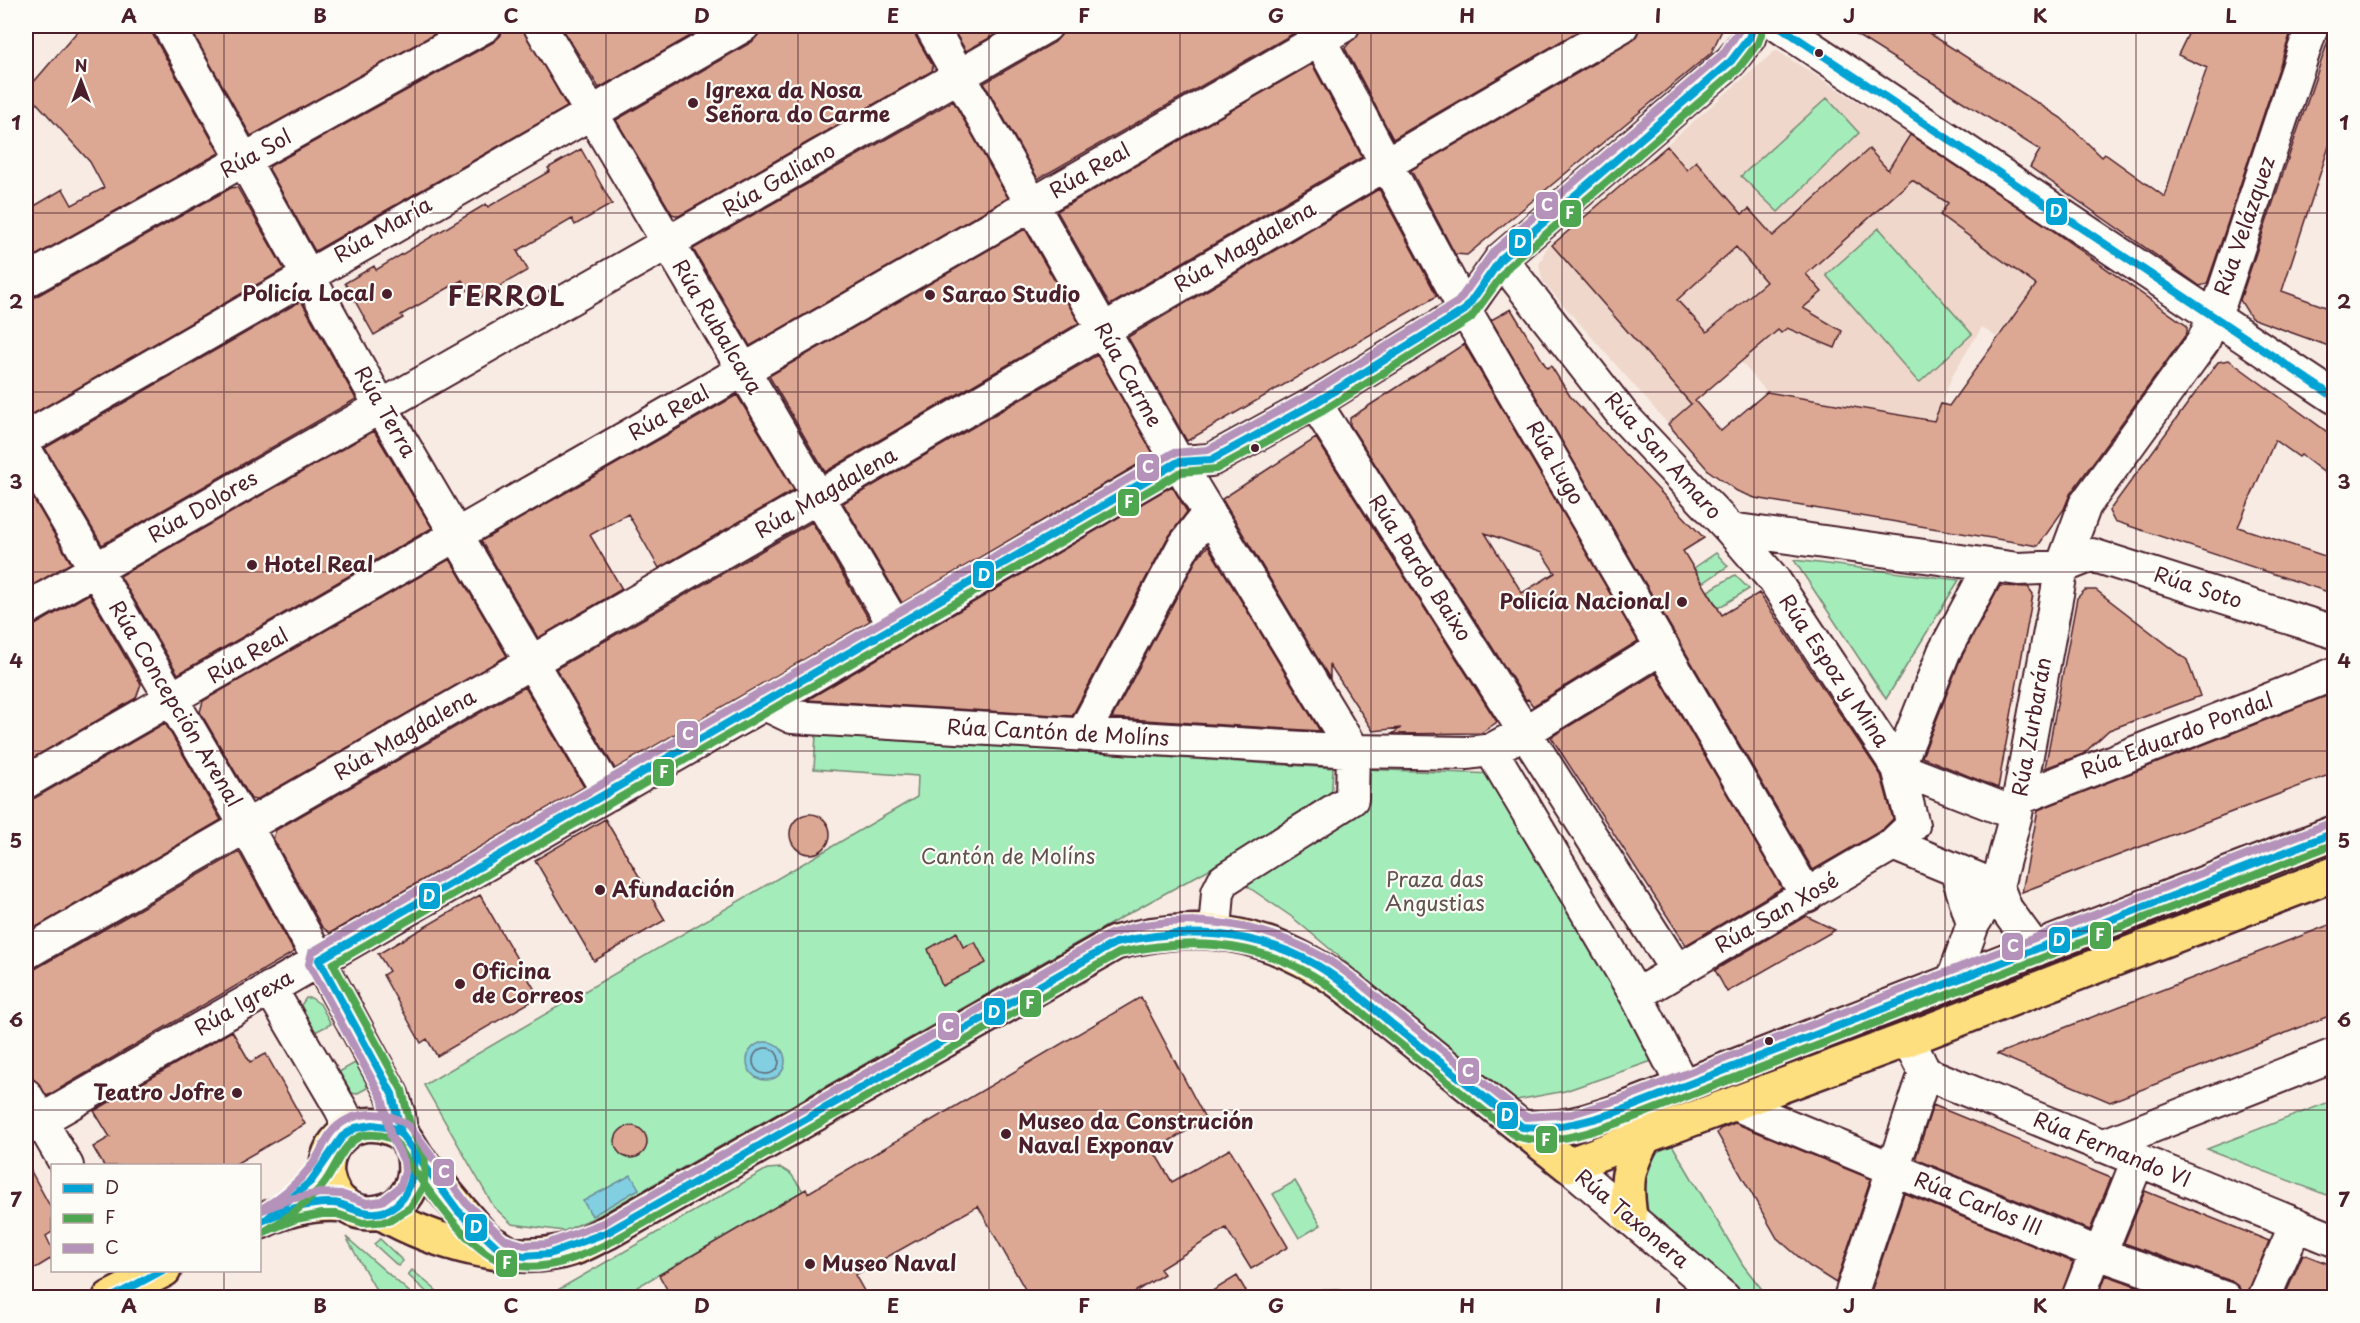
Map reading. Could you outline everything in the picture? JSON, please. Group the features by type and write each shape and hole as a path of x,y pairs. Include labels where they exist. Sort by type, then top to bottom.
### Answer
{"main road":[{"path":"1522,1127 1544,1130 1560,1128 1625,1109 2334,833"},
{"path":"1568,1165 1908,1040 2334,874"},
{"path":"380,1212 435,1238 463,1246 512,1254 551,1253 574,1248 608,1232 1115,944 1144,936 1182,930 1215,931 1248,938 1316,966 1568,1165"},
{"path":"1568,1165 1566,1155 1572,1144 1595,1126 1625,1109"},
{"path":"264,1220 290,1201 327,1161 335,1143 345,1132 358,1126 373,1124 407,1142 486,1240 512,1254"},
{"path":"1630,1216 1626,1186 1630,1162 1644,1138"},
{"path":"264,1220 300,1208 330,1203 345,1205 368,1213 393,1208 411,1189 416,1176 407,1142"},
{"path":"327,1161 332,1190 345,1205"}],"street":[{"name":"Rúa Terra","path":"170,26 380,405 609,794"},
{"name":"Rúa Sol","path":"26,281 485,26"},
{"name":"Rúa Rubalcava","path":"540,26 896,628"},
{"name":"Rúa María","path":"26,438 308,273 743,26"},
{"name":"Rúa Carme","path":"931,26 1178,462 1353,751"},
{"name":"Rúa Galiano","path":"380,405 668,244 1046,26"},
{"name":"Rúa Magdalena","path":"26,954 818,498 1622,26"},
{"path":"1178,462 1210,460 1315,404 1465,310 1502,259 1731,61 1749,38 1753,26"},
{"path":"1779,26 2334,397"},
{"name":"Rúa Velázquez","path":"2062,567 2085,505 2203,342 2214,317 2312,26"},
{"name":"Rúa Lugo","path":"1325,30 1388,164 1465,310 1807,896"},
{"name":"Rúa Real","path":"26,782 1032,204 1325,30"},
{"name":"Rúa San Amaro","path":"1502,259 1626,418 1730,529 1990,566 2018,569 2062,567"},
{"name":"Rúa Pardo Baixo","path":"1315,404 1525,732"},
{"name":"Rúa Dolores","path":"26,609 380,405"},
{"name":"Rúa Concepción Arenal","path":"26,451 246,826 392,1094 407,1142"},
{"name":"Rúa Igrexa","path":"30,1114 270,988 765,704 1178,462"},
{"path":"1083,734 1183,548 1209,512"},
{"name":"Rúa Espoz y Mina","path":"1730,529 1780,589 1898,768 1903,835"},
{"name":"Rúa Soto","path":"2062,567 2092,555 2334,632"},
{"path":"1990,566 1944,652 1898,768 2018,806"},
{"name":"Rúa Zurbarán","path":"1953,980 1973,924 1997,886 2018,806 2062,567"},
{"path":"1215,931 1218,892 1224,880 1352,799 1353,751 1468,753 1491,750 1525,732 1663,647"},
{"name":"Rúa Eduardo Pondal","path":"2018,806 2334,674"},
{"name":"Rúa Cantón de Molíns","path":"765,704 792,717 1353,751"},
{"path":"1525,732 1677,971"},
{"path":"1491,750 1636,995 1683,1086"},
{"path":"1903,835 1957,873 1997,886 2006,909 2036,950"},
{"name":"Rúa San Xosé","path":"1636,995 1807,896 1903,835"},
{"path":"1957,873 1973,924"},
{"path":"270,988 341,1109 345,1117 345,1132"},
{"path":"1850,1298 1925,1073 1908,1040"},
{"path":"2102,1146 2334,1055"},
{"name":"Rúa Fernando VI","path":"1925,1073 2334,1240"},
{"name":"Rúa Carlos III","path":"1735,1104 2098,1253 2225,1298"},
{"path":"30,1114 66,1164"},
{"path":"2078,1298 2138,1160"},
{"name":"Rúa Taxonera","path":"1568,1165 1724,1298"},
{"path":"2264,1298 2296,1224"}],"shaded area":[{"path":"1776,50 1910,135 1887,171 1907,177 1948,203 1941,215 2036,285 1996,337 1982,327 1953,374 1934,421 1767,392 1741,362 1668,424 1543,282 1539,265 1546,249"}],"green space":[{"path":"1827,98 1859,133 1778,212 1741,176"},
{"path":"1879,228 1972,334 1919,383 1826,275"},
{"path":"1716,553 1728,566 1703,583 1694,568"},
{"path":"1794,560 1959,580 1886,699"},
{"path":"1735,575 1749,589 1718,608 1708,591"},
{"name":"Cantón de Molíns","path":"816,735 1333,768 1331,802 1133,911 600,1215 564,1231 512,1224 494,1207 424,1085 917,797 918,776 814,769"},
{"name":"Praza das Angustias","path":"1359,769 1496,774 1652,1061 1565,1091 1511,1101 1292,917 1241,882"},
{"path":"2334,844 2334,860 1967,1002 1961,988"},
{"path":"1936,997 1942,1012 1675,1114 1671,1103"},
{"path":"306,998 311,998 320,1004 331,1024 315,1032 301,1005"},
{"path":"355,1063 366,1080 367,1088 356,1094 352,1093 339,1072"},
{"path":"2334,1100 2334,1198 2207,1149"},
{"path":"1668,1138 1743,1265 1768,1297 1748,1297 1646,1214 1640,1161"},
{"path":"781,1168 791,1174 803,1191 620,1297 544,1298 767,1169"},
{"path":"1295,1181 1321,1225 1299,1238 1273,1194"},
{"path":"346,1237 415,1297 380,1297"},
{"path":"380,1239 403,1261 398,1266 374,1244"},
{"path":"412,1270 437,1291 432,1297 408,1275"},
{"path":"1325,1289 1340,1290 1349,1297 1294,1297 1304,1292"}],"water":[{"path":"766,1042 780,1047 785,1061 780,1075 766,1080 752,1075 747,1061 752,1047"},
{"path":"631,1175 639,1189 592,1216 583,1201"}],"building":[{"path":"82,26 151,26 153,35 219,153 26,261 26,211 63,189 72,205 104,188 90,162 26,91"},
{"path":"189,26 449,26 251,136"},
{"path":"503,26 522,27 567,107 315,251 269,169 270,166 494,42 501,35"},
{"path":"561,26 708,26 599,88"},
{"path":"761,26 913,26 915,35 933,66 932,71 679,216 672,214 616,120 752,42 759,34"},
{"path":"951,26 1011,26 966,51"},
{"path":"1064,26 1294,26 1296,32 1038,179 984,83 1055,42 1062,34"},
{"path":"1372,26 1587,26 1393,139 1345,48 1359,32"},
{"path":"1640,26 1724,26 1711,53 1467,255 1455,254 1411,170 1631,42"},
{"path":"1842,26 1918,26 2061,118 2102,157 2105,154 2165,197 2180,145 2207,68 2178,55 2192,26 2285,26 2291,32 2207,284 2200,286 2030,167 2040,150"},
{"path":"2331,32 2334,32 2334,116 2328,132 2333,134 2282,291 2334,310 2334,348 2251,318 2240,300"},
{"path":"1312,64 1362,157 1110,305 1057,211"},
{"path":"953,101 1008,198 750,346 693,249"},
{"path":"1910,135 2045,225 2187,326 2187,333 2070,494 2064,509 2038,546 1755,498 1737,491 1709,471 1668,424 1691,404 1552,245 1667,146 1687,170 1696,161 1742,214 1749,209 1773,236 1869,149 1888,170","holes":["1912,180 1948,203 1940,215 2036,285 1949,406 1941,404 1934,421 1767,392 1721,431 1695,401 1778,330 1781,333 1787,328 1835,348 1842,331 1803,308 1822,292 1806,274","1736,247 1766,282 1707,332 1677,300"]},
{"path":"581,149 612,204 575,225 572,219 517,251 528,270 474,301 462,280 401,315 403,318 374,335 345,283 374,266 376,270 486,204 488,207 550,171 548,168"},
{"path":"237,187 284,269 26,418 26,299 35,297 231,188"},
{"path":"1379,189 1437,296 1187,441 1128,337"},
{"path":"1025,229 1079,323 825,472 769,376"},
{"path":"301,301 356,399 102,545 45,448"},
{"path":"1511,309 1547,368 1551,366 1570,396 1704,538 1683,551 1722,615 1759,593 1881,775 1893,819 1882,830 1813,870 1491,320"},
{"path":"1464,344 1638,641 1533,706 1528,699 1526,700 1350,425 1350,418","holes":["1485,533 1542,553 1555,573 1522,593"]},
{"path":"1097,355 1154,455 902,603 843,503"},
{"path":"2229,360 2334,437 2334,480 2301,455 2299,457 2275,440 2238,527 2334,559 2334,594 2114,521 2109,511 2218,362"},
{"path":"737,395 794,490 659,568 628,514 590,535 622,589 538,638 481,541"},
{"path":"374,431 432,528 178,674 120,576"},
{"path":"1316,438 1497,722 1481,733 1392,734 1401,728 1373,731 1330,665 1330,679 1222,499"},
{"path":"26,486 71,563 26,589"},
{"path":"1172,486 1187,512 1167,539 1072,716 807,700"},
{"path":"812,522 870,621 615,769 556,669"},
{"path":"1208,546 1320,731 1112,718 1198,557"},
{"path":"450,559 507,656 256,800 251,799 200,712 203,701"},
{"path":"2000,586 2028,587 2033,594 1998,788 1922,757 1960,660"},
{"path":"2085,590 2096,590 2187,660 2200,696 2109,730 2083,754 2045,768 2077,598"},
{"path":"89,594 141,684 136,698 26,762 26,627 35,625"},
{"path":"1656,673 1782,888 1686,945 1551,737"},
{"path":"525,687 584,787 330,933 322,927 273,838 276,830"},
{"path":"2334,693 2334,773 2022,892 2038,810"},
{"path":"165,723 221,820 26,933 26,800 35,798"},
{"path":"810,814 824,820 830,834 824,848 810,854 796,848 790,834 796,820"},
{"name":"Afundación","path":"605,819 665,920 594,961 535,860"},
{"path":"239,852 294,952 47,1096 26,1070 26,971 35,969"},
{"name":"Oficina de Correos","path":"480,895 539,997 437,1056 427,1039 421,1043 383,975 389,971 378,954"},
{"path":"1806,916 1835,930 1727,992 1715,970"},
{"path":"2334,923 2334,1014 2110,1102 1997,1054"},
{"path":"957,932 963,947 975,942 986,963 942,986 928,949"},
{"path":"1141,997 1206,1120 1153,1150 1172,1182 1230,1149 1288,1247 1251,1269 1226,1228 1160,1269 1164,1274 1125,1298 1030,1298 978,1206 855,1275 868,1298 672,1298 659,1275 806,1189 808,1193"},
{"name":"Teatro Jofre","path":"232,1031 250,1062 266,1054 305,1124 235,1164 103,1164 93,1147 110,1137 94,1111"},
{"path":"1933,1105 2111,1178 2090,1230 1918,1160 1916,1157"},
{"path":"1735,1123 1871,1179 1836,1283 1809,1266 1777,1238 1717,1133 1720,1129"},
{"path":"631,1126 642,1131 647,1142 642,1153 631,1158 620,1153 615,1142 620,1131"},
{"path":"26,1162 51,1208 51,1233 46,1236 51,1247 51,1259 26,1274"},
{"path":"2145,1191 2269,1241 2246,1298 2243,1298 2239,1287 2231,1281 2124,1243"},
{"path":"1904,1193 2073,1262 2060,1298 1869,1298"},
{"path":"2303,1254 2334,1266 2334,1298 2284,1298"},
{"path":"2106,1275 2169,1298 2098,1298"},
{"path":"1237,1276 1250,1298 1201,1298"}],"transit line":[{"name":"C","path":"261,1211 290,1199 320,1193 341,1194 367,1203 382,1201 400,1187 405,1172 404,1161 391,1136 382,1098 309,964 312,952 1173,453 1208,450 1310,394 1458,302 1494,251 1723,54 1742,26"},
{"name":"D","path":"401,1133 392,1094 319,960 1178,462 1211,460 1315,403 1465,310 1501,259 1731,61 1749,38 1753,26"},
{"name":"D","path":"1779,26 2334,397"},
{"name":"F","path":"264,1232 296,1219 322,1214 337,1214 363,1223 389,1221 410,1208 424,1185 425,1156 411,1128 402,1090 333,964 1181,472 1216,469 1321,412 1471,318 1509,266 1738,69 1758,43 1763,29"},
{"name":"C","path":"261,1209 281,1196 301,1178 330,1134 338,1126 357,1116 379,1114 400,1120 409,1126 466,1203 504,1239 524,1245 547,1244 603,1223 1110,934 1164,922 1191,921 1245,927 1297,944 1343,970 1526,1117 1572,1114 1621,1099 2330,823"},
{"name":"D","path":"268,1218 311,1181 342,1137 355,1128 373,1125 392,1128 402,1135 458,1211 499,1249 524,1256 549,1254 608,1232 1115,943 1194,933 1244,938 1294,954 1318,966 1338,979 1522,1127 1574,1124 1625,1109 2334,833"},
{"name":"F","path":"265,1231 288,1217 316,1193 351,1143 365,1135 377,1135 395,1142 453,1222 466,1236 494,1258 508,1264 535,1267 562,1262 613,1241 1119,953 1169,945 1218,945 1266,955 1289,963 1322,981 1341,995 1516,1136 1530,1139 1558,1139 1629,1119 2334,844"},
{"name":"D","path":"261,1222 295,1208 323,1203 340,1204 363,1212 376,1213 387,1210 397,1205 409,1187 414,1164 413,1152"},
{"name":"D","path":"111,1298 159,1272"}],"place":[{"name":"Igrexa da Nosa Señora do Carme","path":"693,103"},
{"name":"Policía Local","path":"387,294"},
{"name":"Sarao Studio","path":"930,295"},
{"name":"Hotel Real","path":"252,565"},
{"name":"Policía Nacional","path":"1682,602"},
{"name":"Afundación","path":"600,890"},
{"name":"Oficina de Correos","path":"460,984"},
{"name":"Teatro Jofre","path":"237,1093"},
{"name":"Museo da Construción Naval Exponav","path":"1006,1134"},
{"name":"Museo Naval","path":"810,1264"}],"district":[{"name":"FERROL","path":"507,297"}]}
